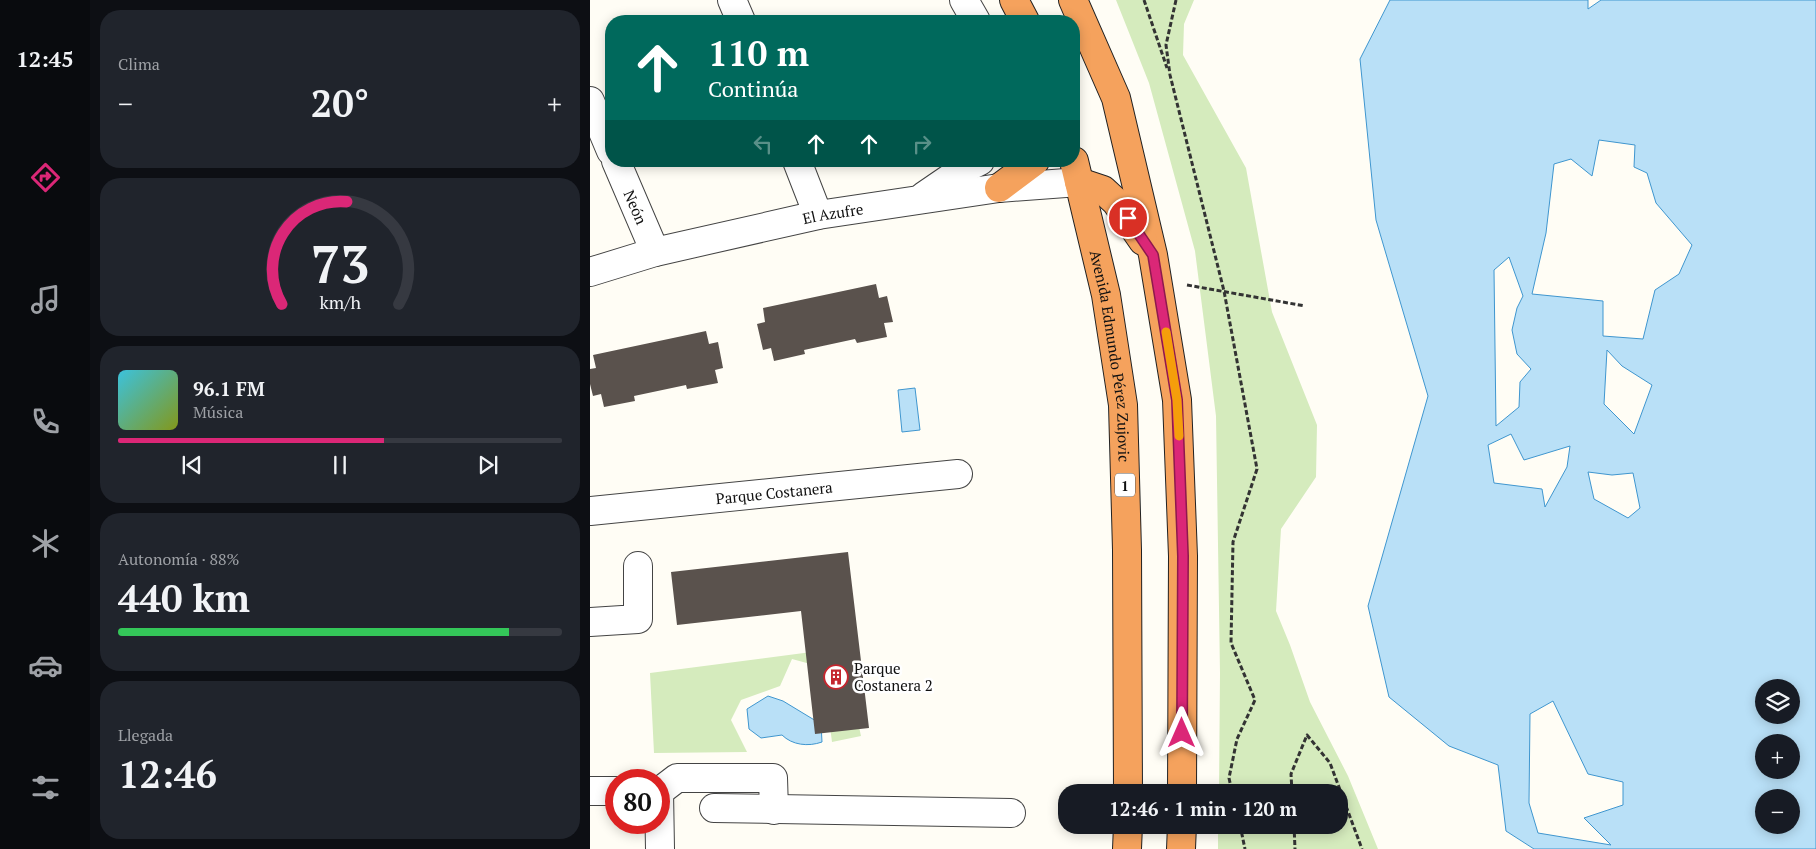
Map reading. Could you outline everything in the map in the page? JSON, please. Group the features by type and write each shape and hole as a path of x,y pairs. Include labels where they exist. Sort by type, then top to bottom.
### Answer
{"highway":[{"path":"1014,0 1022,15"},
{"path":"1073,0 1080,15"},
{"path":"1080,16 1116,98 1153,255 1177,400 1183,556 1182,784"},
{"path":"999,188 1027,167"},
{"path":"1077,171 1116,202 1153,255"},
{"name":"Avenida Edmundo Pérez Zujovic","path":"1077,171 1106,295 1123,405 1127,550 1128,784"},
{"path":"1127,849 1128,834"},
{"path":"1181,849 1182,834"}],"street":[{"path":"732,0 738,15"},
{"path":"964,0 973,15"},
{"path":"590,101 605,136"},
{"name":"Neón","path":"619,167 655,252"},
{"path":"799,167 818,216"},
{"path":"919,200 968,167"},
{"name":"El Azufre","path":"590,272 655,252 818,216 999,188 1077,171"},
{"name":"Parque Costanera","path":"590,511 958,474"},
{"path":"590,622 638,619 638,566"},
{"path":"670,783 677,778 773,778 774,810"},
{"path":"590,791 605,791"},
{"path":"714,808 1011,813"},
{"path":"660,834 660,849"}],"path":[{"path":"1144,0 1170,75 1224,291 1257,469 1233,542 1231,643 1255,700 1237,739 1229,778 1230,784"},
{"path":"1170,75 1166,45 1176,0"},
{"path":"1182,285 1304,306"},
{"path":"1292,784 1291,774 1307,735 1330,763 1338,784"},
{"path":"1348,811 1362,849"},
{"path":"1242,834 1245,849"},
{"path":"1294,834 1295,849"}],"green space":[{"path":"1116,0 1194,0 1184,24 1183,55 1246,168 1272,312 1317,425 1316,477 1281,529 1276,611 1310,702 1348,776 1378,849 1218,849 1218,834 1348,834 1348,784 1219,784 1220,673 1216,416 1195,251 1149,83"},
{"path":"842,648 861,736 832,742 824,681 814,665 792,659 780,686 741,700 731,720 747,752 654,753 650,673"}],"water":[{"path":"1390,0 1588,0 1588,9 1601,0 1816,0 1816,849 1534,849 1506,831 1498,765 1449,746 1389,697 1368,606 1428,396 1376,220 1360,59","holes":["1599,140 1635,145 1634,167 1647,173 1656,203 1692,245 1679,274 1655,290 1643,339 1603,336 1603,301 1532,294 1546,233 1554,164 1571,159 1592,176","1509,257 1523,296 1517,308 1512,330 1517,354 1531,369 1520,382 1519,407 1496,426 1494,270","1607,350 1622,366 1652,385 1634,434 1604,404","1511,434 1524,460 1570,446 1567,467 1545,507 1542,489 1494,483 1488,445","1588,472 1612,475 1633,473 1640,508 1628,518 1594,499","1553,701 1588,774 1623,782 1623,805 1584,818 1611,845 1538,833 1529,803 1530,714"]},
{"path":"915,388 920,430 902,432 898,390"},
{"path":"768,696 783,701 821,724 822,742 800,744 790,741 782,735 761,738 749,729 747,709"}],"building":[{"path":"876,284 879,298 887,296 893,322 884,323 887,337 857,343 855,339 804,350 805,354 774,361 771,348 763,350 757,324 765,322 763,308"},
{"path":"706,331 709,344 718,342 723,368 715,370 718,383 687,389 686,385 634,396 635,401 604,407 601,394 593,396 590,384 590,369 596,368 593,355"},
{"name":"Parque Costanera 2","path":"848,552 869,728 815,734 801,611 677,625 671,572"}],"slow traffic":[{"path":"1166,332 1177,400 1179,436"}],"place":[{"name":"Parque Costanera 2","path":"836,677"}],"route":[{"path":"1128,218 1153,255 1177,400 1183,556 1182,733"}]}
